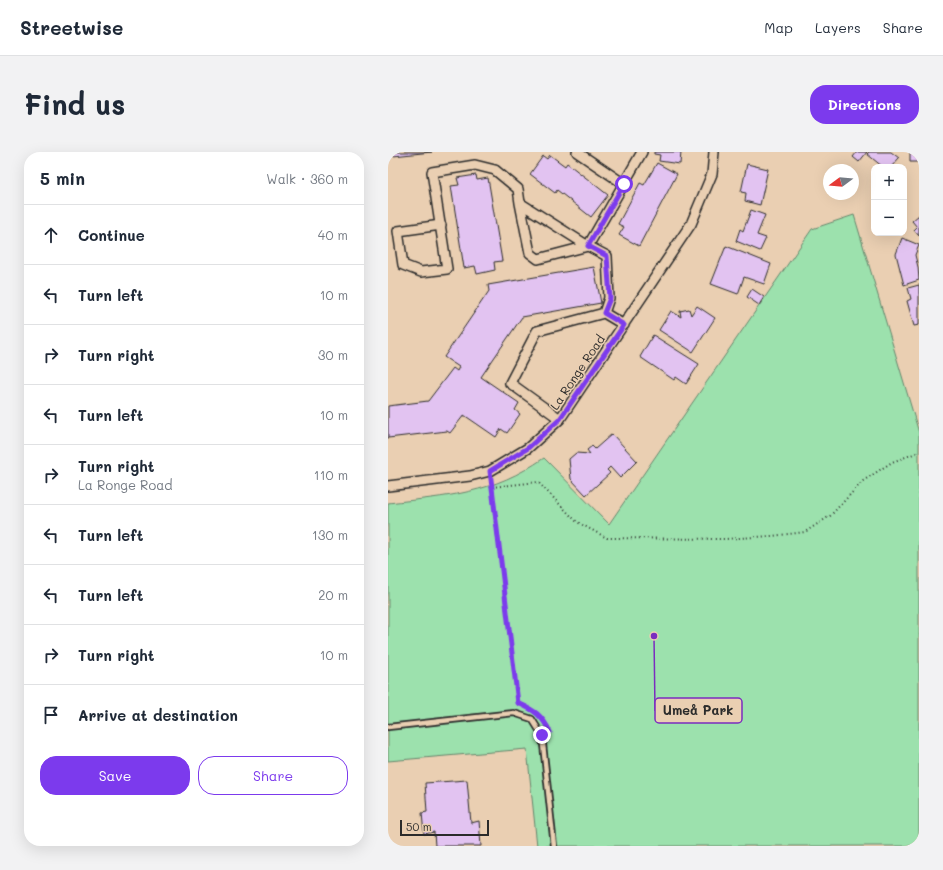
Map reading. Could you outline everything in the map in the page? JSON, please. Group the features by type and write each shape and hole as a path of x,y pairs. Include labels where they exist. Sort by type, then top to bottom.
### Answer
{"street":[{"path":"577,152 624,184"},
{"path":"441,225 398,231 403,265 421,272 447,269 441,225 432,172 476,165 495,170 518,189 530,253 538,259 588,246 642,152"},
{"name":"La Ronge Road","path":"388,486 470,476 490,471 528,448 560,419 691,224 712,174 714,152"},
{"path":"520,203 588,246 607,256 610,298 604,313"},
{"path":"560,419 510,384 537,331 604,313 624,325"}],"lane":[{"path":"388,727 514,713 532,719 542,735 554,846"}],"path":[{"path":"492,487 538,482 577,522 607,538 725,539 772,536 805,532 830,516 863,481 892,462 919,452"},
{"path":"490,471 518,703 534,710"},
{"path":"539,715 545,721 550,732 542,735"}],"green space":[{"path":"854,215 919,433 919,846 537,846 527,749 388,761 388,503 450,495 488,486 525,470 544,458 609,524 812,229"}],"building":[{"path":"392,152 432,152 393,156"},
{"path":"654,152 681,152 680,164 659,161 660,155 654,154"},
{"path":"857,152 867,152 859,162 853,157"},
{"path":"869,152 891,152 899,158 894,164 879,164 867,154"},
{"path":"910,152 919,152 919,162 910,162"},
{"path":"550,155 565,166 567,163 608,195 591,217 557,190 555,193 530,174 543,156 547,159"},
{"path":"657,163 677,174 639,246 619,235 624,227 618,224 640,183 644,185"},
{"path":"747,164 768,169 760,205 745,201 746,193 741,192"},
{"path":"476,175 477,180 488,178 502,261 494,262 495,270 477,274 475,266 464,268 451,186 459,185 457,178"},
{"path":"751,210 765,215 757,235 766,238 760,251 736,241 740,229 743,231"},
{"path":"919,215 919,236 914,230 917,227 912,221"},
{"path":"902,238 919,245 915,255 919,280 904,285 896,254"},
{"path":"726,246 771,264 764,284 744,277 738,294 711,284"},
{"path":"594,267 601,303 522,317 481,377 519,403 515,410 520,414 507,433 501,429 496,437 464,415 450,433 447,431 388,438 388,406 428,401 453,368 457,371 459,367 444,357 489,291 488,285"},
{"path":"919,285 919,325 914,326 907,301 911,299 908,288"},
{"path":"752,289 764,297 759,305 747,297"},
{"path":"697,306 715,318 693,352 659,330 671,311 681,317 680,311 689,309 691,315"},
{"path":"653,335 699,364 686,384 676,377 674,380 640,357"},
{"path":"612,434 637,461 620,478 610,467 607,470 610,473 586,495 571,479 569,459 576,453 590,454 587,450 592,446 595,449"},
{"path":"467,780 471,823 479,821 481,846 435,846 434,832 424,834 422,813 427,812 425,783"}],"place":[{"name":"Umeå Park","path":"654,636"}],"route":[{"path":"542,735 550,732 545,721 534,710 518,703 490,471 528,448 560,419 624,325 613,317 604,313 610,298 607,256 588,246 624,184"}]}
